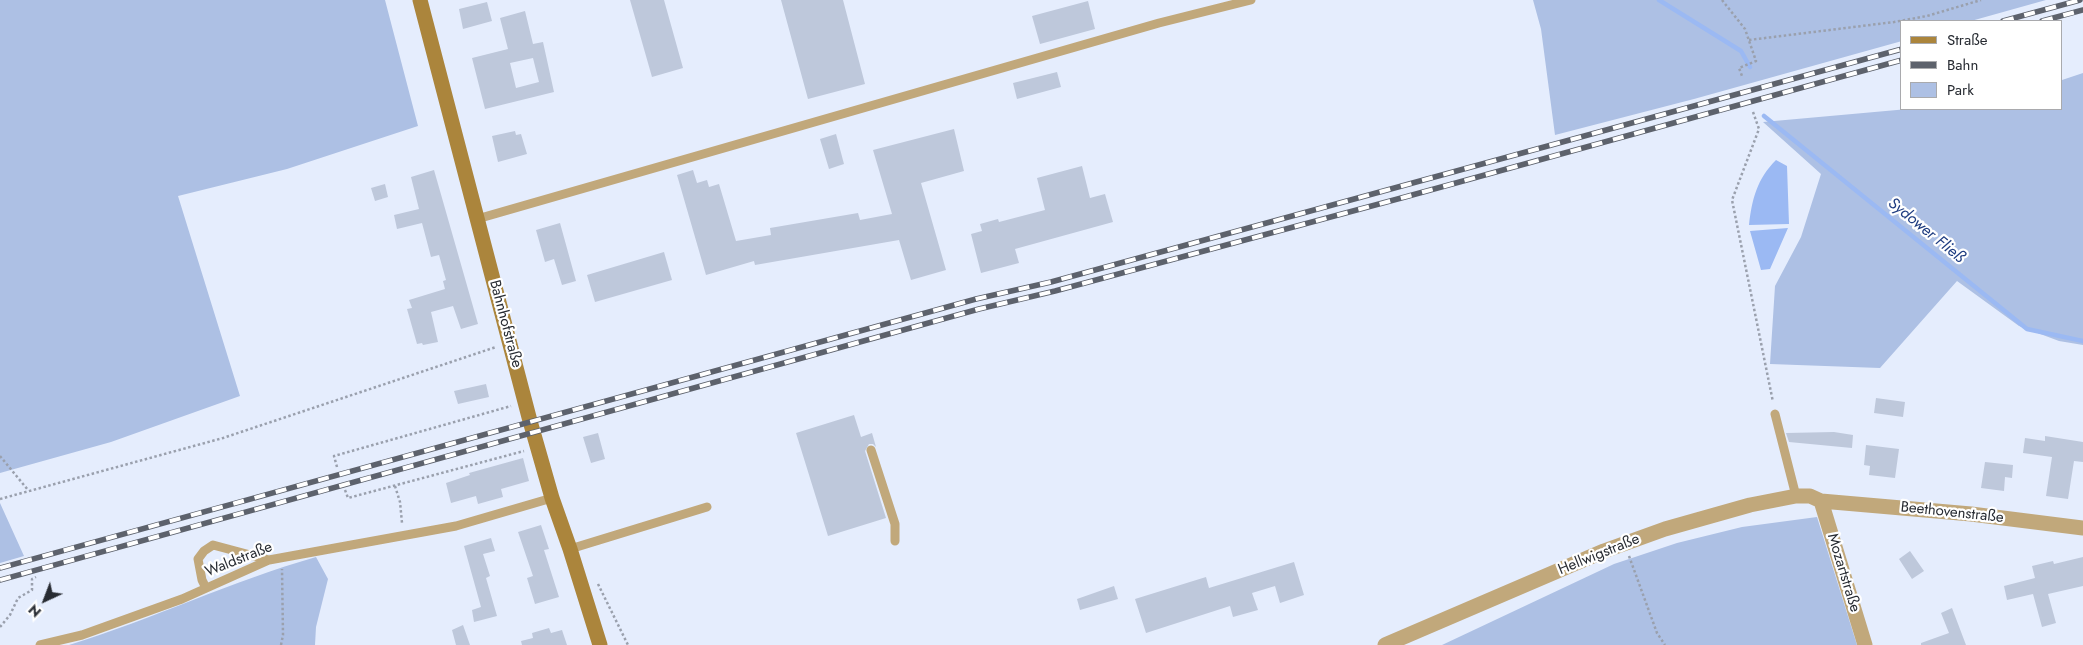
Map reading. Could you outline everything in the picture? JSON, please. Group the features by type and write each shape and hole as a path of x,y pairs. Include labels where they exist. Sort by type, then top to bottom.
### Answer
{"main road":[{"name":"Bahnhofstraße","path":"420,0 525,402 552,498 600,645"}],"street":[{"name":"Hellwigstraße","path":"1385,645 1624,543 1665,529 1750,505 1796,496 1810,496 1821,501"},
{"name":"Beethovenstraße","path":"1821,501 1971,514 2083,528"},
{"name":"Mozartstraße","path":"1821,501 1865,645"}],"lane":[{"path":"478,219 1159,23 1251,0"},
{"path":"1775,414 1796,496"},
{"path":"871,450 894,524 895,541"},
{"name":"Waldstraße","path":"40,645 82,635 206,588 269,560 456,526 552,498"},
{"path":"570,549 707,507"},
{"path":"206,588 202,580 198,559 204,551 214,545 269,560"}],"path":[{"path":"1722,0 1745,29 1756,62 1739,68 1742,76"},
{"path":"1905,20 1927,16 1982,0"},
{"path":"1749,40 1900,21"},
{"path":"1753,112 1758,129 1732,200 1775,414"},
{"path":"0,498 222,438 510,343"},
{"path":"337,467 334,456 525,402"},
{"path":"345,490 348,498 538,447"},
{"path":"0,456 28,490"},
{"path":"394,486 400,502 404,534"},
{"path":"1624,543 1657,633 1665,645"},
{"path":"281,645 283,635 282,557"},
{"path":"0,627 10,616 18,598 32,590 32,579 36,577"}],"green space":[{"path":"0,0 385,0 418,126 287,169 178,196 240,396 111,442 0,473"},
{"path":"1533,0 2046,0 1975,20 1900,20 1900,42 1694,99 1555,135 1541,29"},
{"path":"2083,73 2083,345 2059,341 2019,326 1957,281 1880,368 1770,364 1775,286 1801,237 1821,174 1763,122 1900,110 2063,110 2063,80"},
{"path":"0,503 24,556 0,563"},
{"path":"1817,517 1857,645 1442,645 1614,564 1677,543 1742,527"},
{"path":"316,557 328,579 316,627 315,645 69,645 131,624 254,577"}],"shaded area":[{"path":"1776,160 1787,166 1789,224 1749,225 1756,190 1764,175"},
{"path":"1788,228 1770,269 1761,270 1750,231"}],"building":[{"path":"630,0 664,0 683,68 652,77"},
{"path":"781,0 843,0 865,84 808,99"},
{"path":"1088,1 1095,29 1040,44 1032,16"},
{"path":"487,2 492,21 463,29 459,9"},
{"path":"525,11 533,44 543,42 554,92 485,109 472,58 508,49 500,18","holes":["533,58 539,82 516,88 510,63"]},
{"path":"1057,72 1061,87 1017,99 1013,83"},
{"path":"954,129 964,171 921,183 946,270 911,280 899,240 755,265 754,261 706,275 677,175 693,170 697,183 707,180 709,187 719,184 736,241 771,235 770,228 858,213 860,220 892,214 873,150"},
{"path":"515,131 516,135 521,134 527,154 498,162 492,136"},
{"path":"836,134 844,164 829,169 820,139"},
{"path":"1082,166 1090,198 1105,194 1113,222 1015,249 1019,263 981,273 971,234 982,231 980,224 998,219 999,222 1045,210 1037,178"},
{"path":"434,170 478,324 461,329 453,306 431,312 438,342 423,345 422,343 417,344 407,309 412,308 409,300 445,289 443,281 446,280 439,255 431,257 422,223 397,229 394,215 419,209 411,177"},
{"path":"385,184 388,197 375,201 371,188"},
{"path":"560,223 576,281 562,285 554,259 545,262 536,230"},
{"path":"664,252 672,280 595,302 587,275"},
{"path":"486,384 489,397 458,404 454,391"},
{"path":"1876,398 1905,402 1903,417 1874,413"},
{"path":"854,415 861,437 872,433 876,447 873,444 869,444 865,451 886,518 828,536 796,433"},
{"path":"1834,432 1853,435 1852,448 1789,442 1786,433"},
{"path":"598,433 605,459 591,463 583,437"},
{"path":"2045,436 2083,442 2083,462 2074,461 2068,499 2046,496 2052,457 2023,453 2025,438 2045,441"},
{"path":"1866,445 1899,449 1895,478 1869,475 1870,466 1864,465"},
{"path":"523,458 529,481 501,489 503,497 478,504 476,496 451,503 446,483 470,475 469,473"},
{"path":"1985,462 2013,465 2012,478 2005,477 2004,491 1981,488"},
{"path":"541,525 549,549 544,550 559,597 535,604 527,578 533,576 518,532"},
{"path":"491,538 495,551 483,554 490,576 486,578 497,616 474,622 472,610 481,607 464,546"},
{"path":"1910,551 1924,571 1912,579 1899,559"},
{"path":"2083,557 2083,586 2048,594 2056,623 2042,627 2033,594 2007,600 2004,586 2035,578 2032,566 2053,561 2054,564"},
{"path":"1294,562 1304,595 1280,603 1275,586 1252,593 1258,610 1233,617 1230,606 1146,633 1135,599 1206,577 1209,588"},
{"path":"1114,586 1118,599 1080,610 1077,599"},
{"path":"1952,608 1966,645 1921,645 1921,643 1949,633 1941,613"},
{"path":"463,625 470,645 456,645 452,630"},
{"path":"549,628 551,633 562,630 567,645 522,645 521,641 533,638 532,633"}],"waterway":[{"name":"Sydower Fließ","path":"1659,0 1741,51 1750,67"},
{"name":"Sydower Fließ","path":"1764,116 2027,329 2083,341"}],"railway":[{"path":"2007,20 2080,0"},
{"path":"2046,20 2083,10"},
{"path":"0,568 976,299 1051,282 1900,50"},
{"path":"0,580 979,309 1055,291 1405,197 1900,61"}]}
